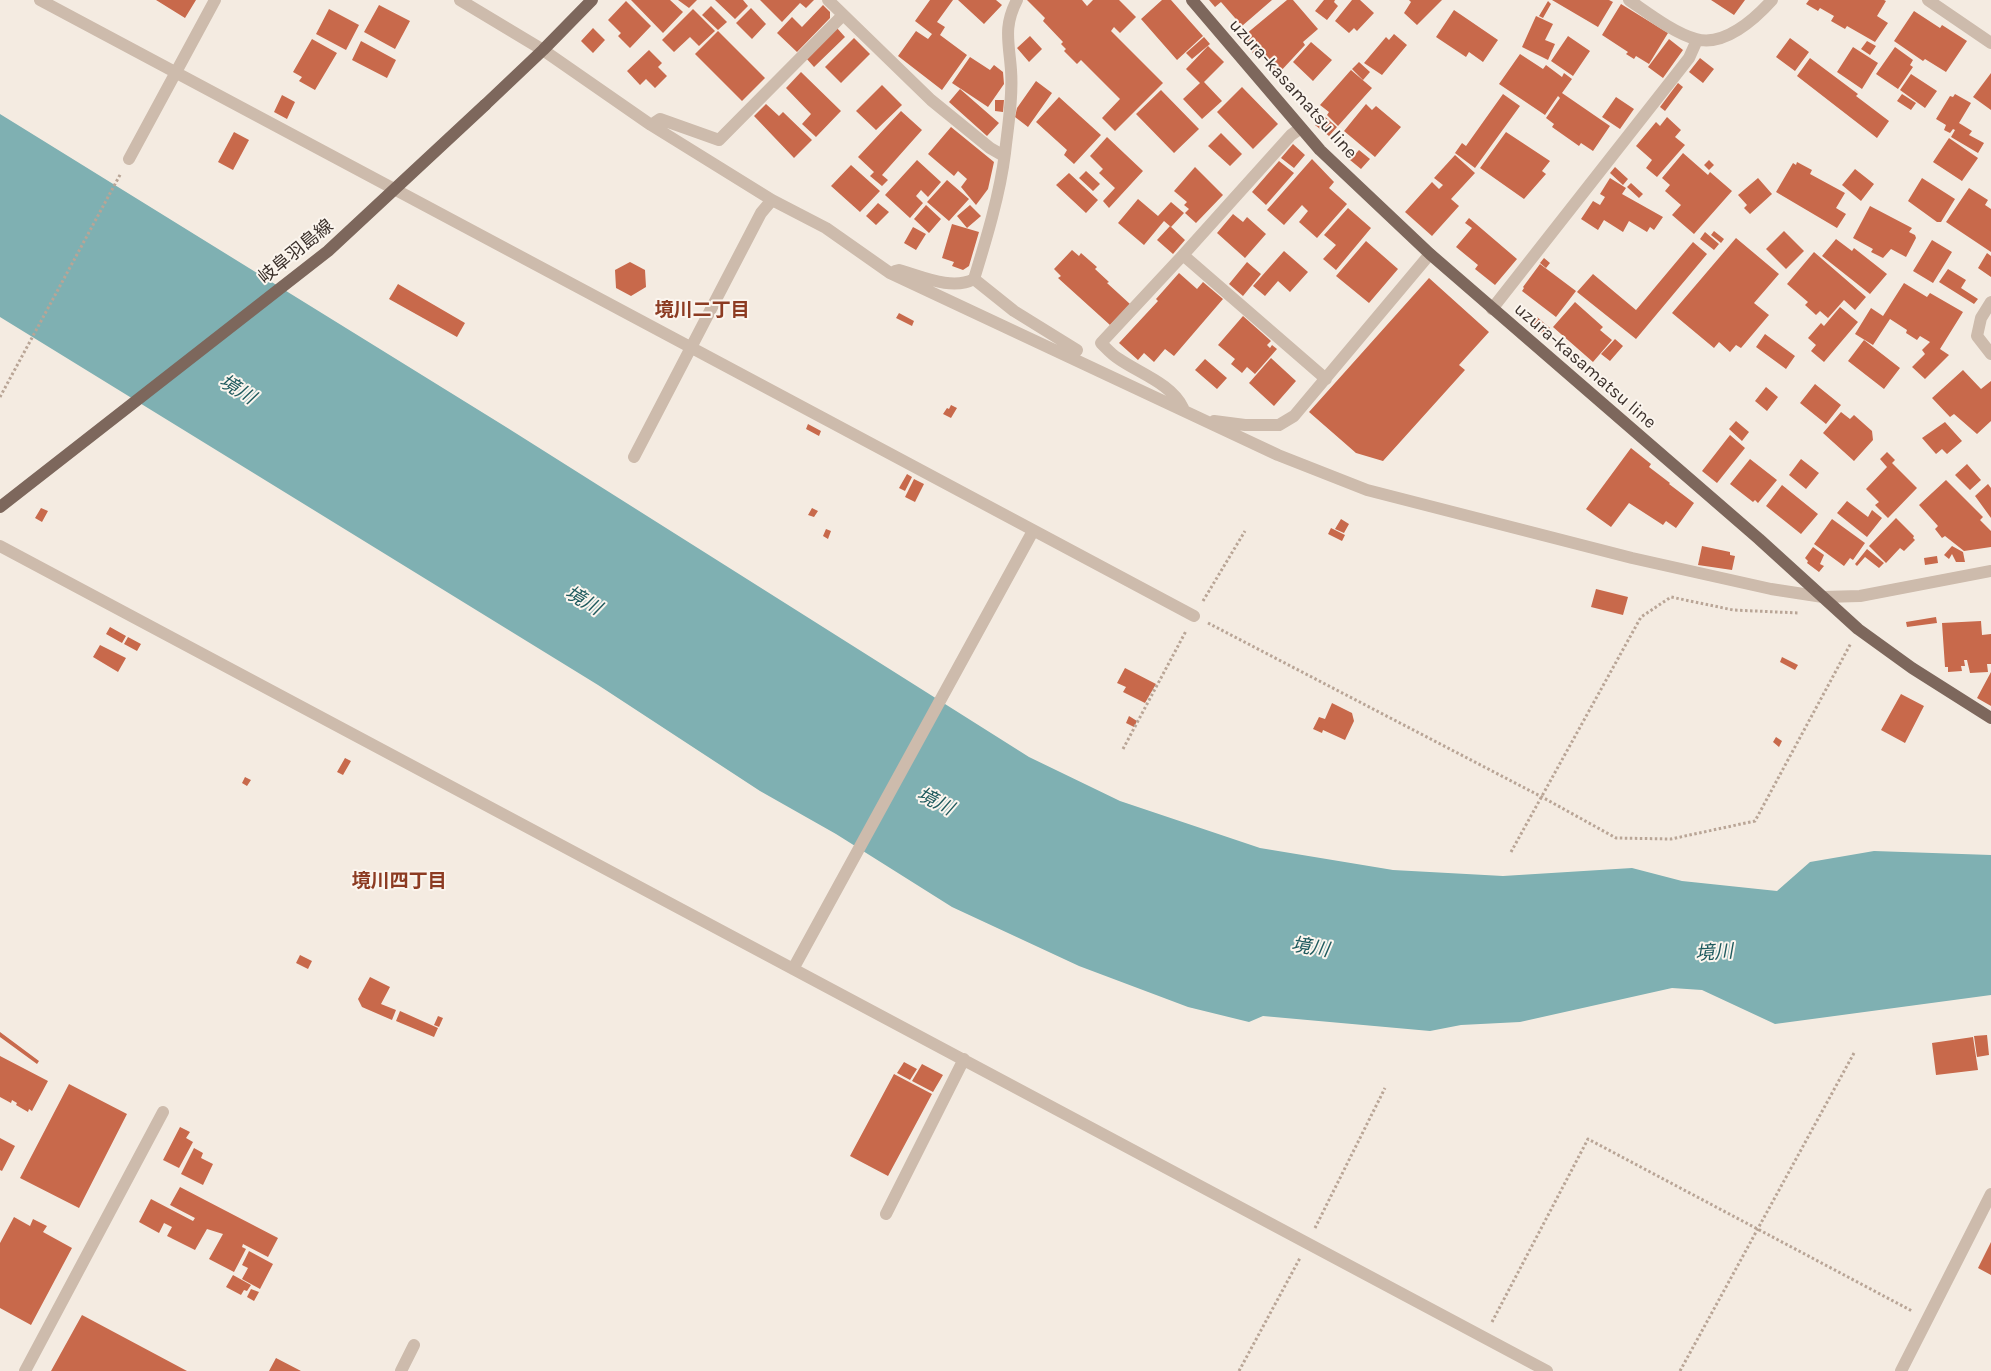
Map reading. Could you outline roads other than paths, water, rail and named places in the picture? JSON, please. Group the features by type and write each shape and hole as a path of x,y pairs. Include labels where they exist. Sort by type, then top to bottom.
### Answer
{"main road":[{"name":"岐阜羽島線","path":"0,507 328,251 543,50 592,0"},
{"name":"uzura-kasamatsu line","path":"1192,0 1320,150 1430,254 1823,596 1858,630 1912,668 1991,718"}],"street":[{"path":"40,0 1194,616"},
{"path":"129,160 215,0"},
{"path":"460,0 543,50 652,125 772,200 826,228 890,273 1278,455 1367,490 1632,558 1772,590 1823,596 1860,596 1991,571"},
{"path":"828,0 931,100 990,148 1004,156"},
{"path":"890,273 899,270 947,282 965,284 974,279 984,247 1004,156 1011,70 1007,44 1010,14 1017,0"},
{"path":"1629,0 1662,22 1697,40 1726,38 1760,13 1772,0"},
{"path":"1928,0 1991,43"},
{"path":"652,125 660,119 719,140 843,15"},
{"path":"1492,309 1689,58 1697,40"},
{"path":"1184,410 1179,399 1150,378 1117,358 1101,343 1291,135 1301,128"},
{"path":"634,457 761,213 772,200"},
{"path":"1209,422 1219,420 1245,425 1279,425 1294,416 1430,254"},
{"path":"1183,255 1326,379"},
{"path":"974,279 1014,311 1077,350 1071,357"},
{"path":"1991,302 1981,318 1977,336 1991,354"},
{"path":"794,969 838,884 956,674 1033,531"},
{"path":"0,546 1547,1371"},
{"path":"886,1214 964,1059"},
{"path":"25,1371 163,1112"},
{"path":"1901,1371 1991,1194"},
{"path":"400,1371 414,1346"}],"water":[{"name":"境川","path":"0,114 506,427 1029,757 1120,801 1260,848 1393,870 1503,876 1632,868 1682,881 1777,891 1810,862 1874,851 1991,855 1991,995 1775,1024 1702,990 1672,988 1520,1022 1461,1025 1430,1031 1263,1016 1249,1022 1188,1007 1079,966 952,907 836,834 760,791 598,685 0,317"}],"district":[{"name":"境川二丁目","path":"702,311"},
{"name":"境川四丁目","path":"399,882"}]}
